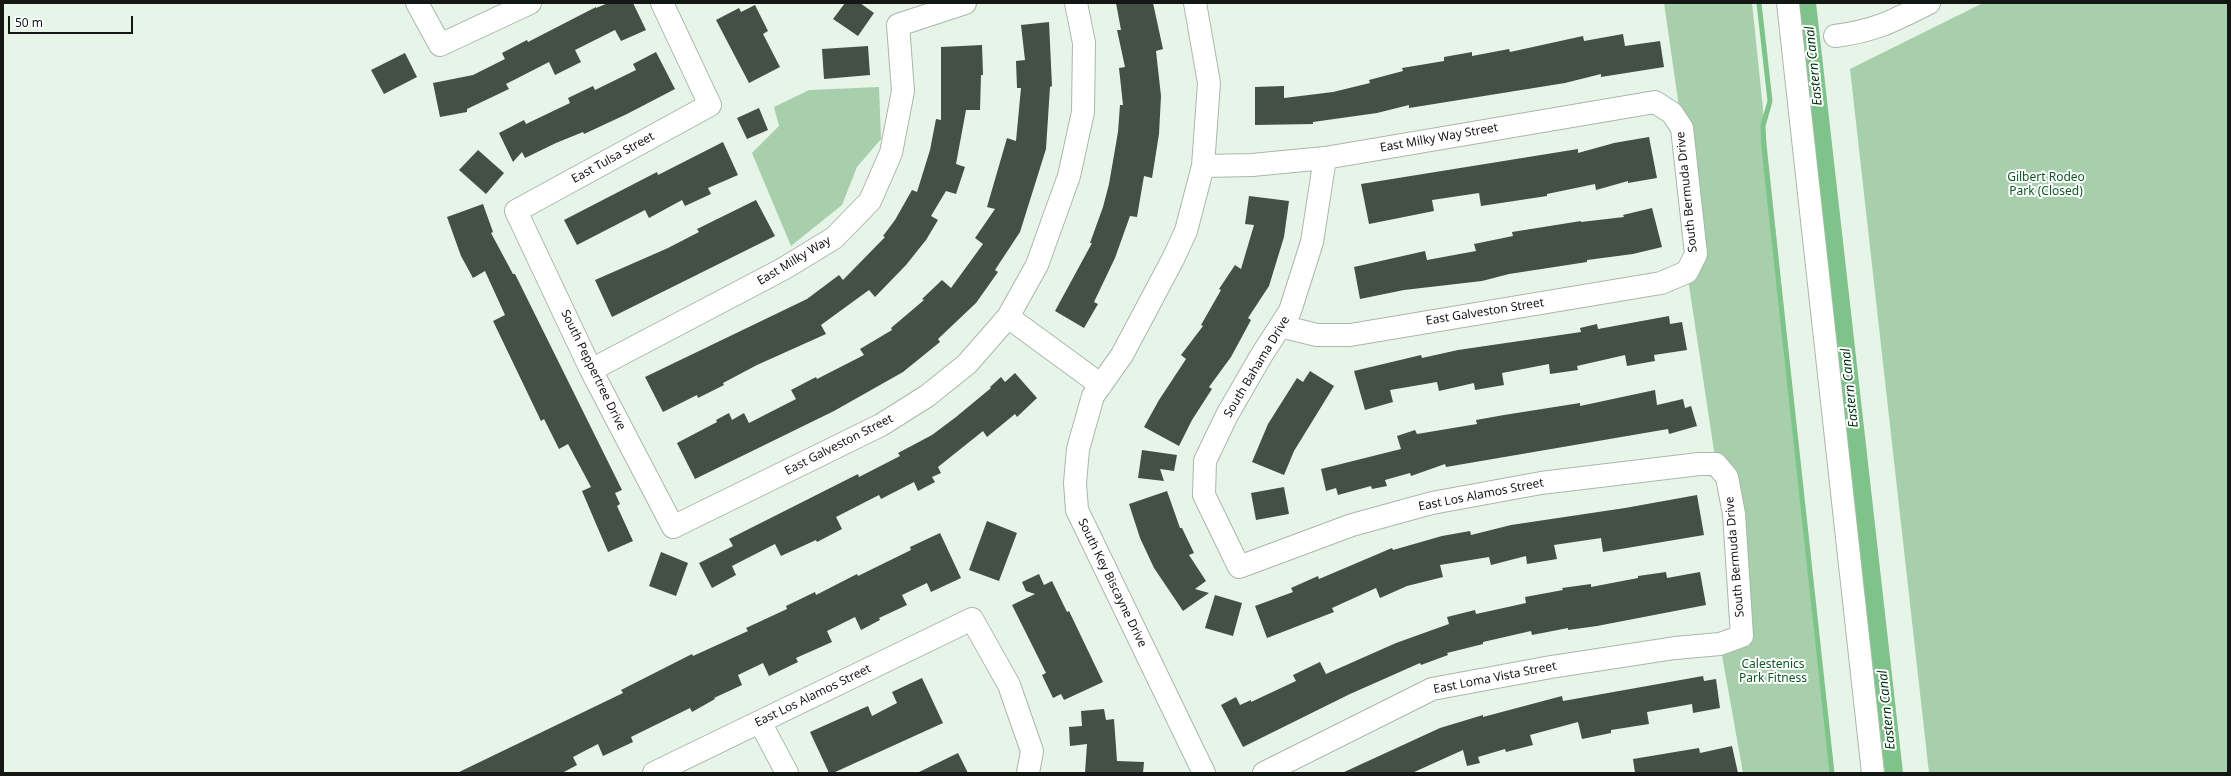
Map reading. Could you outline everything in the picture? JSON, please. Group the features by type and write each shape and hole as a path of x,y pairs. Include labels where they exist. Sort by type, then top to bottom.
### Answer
{"street":[{"path":"417,3 440,45 530,3"},
{"name":"East Tulsa Street","path":"516,211 710,104 662,3"},
{"name":"East Milky Way","path":"591,370 783,270 834,238 870,201 891,153 903,91 898,25 965,3"},
{"name":"East Galveston Street","path":"673,527 881,426 927,396 967,364 1008,317 1037,265 1069,176 1083,112 1084,43 1076,3"},
{"name":"South Key Biscayne Drive","path":"1195,3 1209,83 1203,166 1186,231 1173,259 1122,355 1093,396 1078,449 1076,483 1077,510 1204,773"},
{"path":"1788,3 1873,773"},
{"path":"1835,36 1864,32 1884,26 1929,3"},
{"name":"East Milky Way Street","path":"1203,166 1252,165 1325,158 1655,102 1672,113"},
{"name":"South Bermuda Drive","path":"1672,113 1682,128 1696,254 1687,272"},
{"name":"South Bahama Drive","path":"1238,567 1204,495 1205,461 1227,415 1290,311 1312,242 1325,158"},
{"name":"South Peppertree Drive","path":"516,211 591,370 673,527"},
{"name":"East Galveston Street","path":"1280,326 1318,335 1350,334 1661,283 1687,272"},
{"path":"1008,317 1101,385"},
{"name":"East Los Alamos Street","path":"1238,567 1352,524 1432,503 1541,483 1699,464 1716,464 1727,477"},
{"name":"South Bermuda Drive","path":"1727,477 1734,514 1742,636"},
{"name":"East Los Alamos Street","path":"654,773 972,619 1009,685 1032,751 1028,773"},
{"name":"East Loma Vista Street","path":"1264,773 1432,689 1550,667 1675,648 1720,644 1742,636"},
{"path":"760,722 787,773"}],"green space":[{"name":"Calestenics Park Fitness","path":"1664,3 1752,3 1832,773 1743,773 1720,644 1742,636 1687,272 1682,128"},
{"name":"Gilbert Rodeo Park (Closed)","path":"1983,3 2228,3 2228,773 1929,773 1850,69"},
{"path":"879,87 881,139 857,167 842,205 791,246 752,153 779,126 774,107 809,90"}],"building":[{"path":"608,3 633,3 646,30 621,41 615,30 575,50 581,62 555,75 549,62 506,84 509,89 467,109 467,112 440,117 433,83 473,75 505,59 502,53 527,40 528,42 596,7"},
{"path":"845,3 860,3 874,13 858,36 833,19"},
{"path":"1116,3 1153,3 1163,49 1156,51 1161,96 1159,134 1152,178 1144,176 1137,217 1130,216 1115,258 1094,302 1098,304 1084,328 1055,311 1092,243 1090,243 1103,207 1109,184 1118,132 1120,105 1123,105 1119,68 1125,67 1117,30 1121,30"},
{"path":"755,5 768,31 763,34 780,67 749,83 716,20 739,8 741,12"},
{"path":"1049,22 1052,86 1050,87 1046,149 1020,232 995,270 998,272 976,303 938,339 940,342 903,372 834,411 695,479 677,443 717,422 716,420 729,413 732,420 744,413 749,423 796,399 791,390 816,377 817,379 864,355 860,349 892,330 891,328 924,300 922,299 942,280 951,288 983,244 975,238 995,209 987,207 1007,138 1016,141 1021,88 1017,88 1016,61 1025,60 1021,25"},
{"path":"1623,34 1625,46 1660,41 1664,67 1601,77 1601,74 1565,83 1409,108 1409,105 1377,113 1313,122 1313,124 1255,125 1255,87 1284,86 1284,98 1333,92 1370,83 1369,80 1403,71 1402,68 1444,61 1444,57 1472,52 1472,56 1509,49 1510,52 1583,36 1584,41"},
{"path":"982,45 983,75 981,75 980,110 966,110 956,164 965,167 956,194 946,191 931,216 938,220 926,240 906,265 875,297 869,290 821,325 826,334 757,365 723,383 724,385 698,398 697,395 663,412 645,377 807,299 839,275 843,280 885,237 883,236 895,220 912,190 917,192 930,150 936,119 941,120 941,47"},
{"path":"868,46 870,75 824,79 822,49"},
{"path":"656,52 675,89 584,134 583,132 525,158 522,152 513,162 499,133 524,120 526,124 570,103 568,98 593,86 595,90 636,70 633,64"},
{"path":"405,53 417,77 384,94 371,70"},
{"path":"759,108 768,130 747,139 737,118"},
{"path":"1649,137 1657,178 1628,183 1628,181 1596,190 1595,184 1547,194 1547,196 1481,206 1479,193 1432,200 1434,211 1369,224 1361,184 1578,149 1578,153 1614,143"},
{"path":"723,142 738,175 708,188 711,194 685,206 682,200 649,218 645,210 577,245 564,220 657,172 658,175"},
{"path":"478,150 504,173 486,194 459,170"},
{"path":"1249,196 1289,201 1284,237 1269,286 1248,318 1251,320 1231,357 1209,387 1212,389 1192,420 1179,446 1144,427 1159,400 1186,359 1181,355 1203,326 1201,325 1221,290 1219,289 1235,265 1241,269 1254,225 1245,224"},
{"path":"756,200 775,236 612,317 595,280 668,248 699,232 697,229"},
{"path":"483,204 493,232 491,233 513,274 515,274 622,490 615,493 620,504 617,506 633,541 608,552 582,491 591,487 568,444 559,449 544,419 541,421 493,321 505,315 485,271 473,278 461,256 447,217"},
{"path":"1652,208 1662,247 1633,254 1587,260 1587,262 1509,274 1482,281 1404,290 1360,299 1354,267 1425,251 1427,260 1476,251 1474,244 1513,236 1512,232 1581,221 1624,217 1623,215"},
{"path":"1669,316 1670,324 1682,322 1687,350 1654,355 1655,361 1627,366 1625,355 1577,366 1578,370 1550,374 1549,364 1502,373 1504,385 1475,390 1474,383 1439,391 1437,382 1390,390 1393,402 1365,410 1354,371 1421,355 1422,358 1458,350 1581,332 1580,328 1597,324 1598,329"},
{"path":"1310,371 1334,386 1294,451 1284,475 1252,462 1268,424 1297,378 1303,382"},
{"path":"1015,373 1037,398 1017,417 1015,414 987,437 983,431 938,467 941,473 932,477 935,482 918,491 914,482 881,499 879,495 836,517 842,529 817,542 816,540 781,556 775,544 732,566 736,575 712,588 699,563 733,546 729,539 858,474 859,477 900,456 898,453 932,435 956,417 991,388 990,387 1001,377 1005,382"},
{"path":"1655,390 1657,405 1683,399 1685,408 1691,406 1697,426 1669,434 1668,429 1446,467 1445,464 1411,476 1410,473 1385,480 1387,486 1372,489 1371,486 1338,495 1336,488 1326,491 1321,469 1401,449 1397,436 1415,430 1417,434 1477,424 1476,420 1580,403 1580,406"},
{"path":"1142,450 1177,455 1174,471 1160,469 1164,481 1138,478"},
{"path":"1284,487 1289,514 1256,520 1251,493"},
{"path":"1167,491 1180,528 1182,528 1194,553 1189,555 1206,581 1195,589 1209,593 1183,611 1154,568 1140,538 1129,504"},
{"path":"1697,495 1704,535 1603,552 1601,538 1554,545 1557,559 1527,564 1526,556 1491,565 1489,557 1440,565 1443,577 1407,586 1380,598 1376,588 1332,608 1334,612 1267,638 1255,606 1293,592 1291,588 1318,576 1319,579 1392,548 1393,550 1442,536 1470,531 1471,535 1511,525 1625,508"},
{"path":"987,521 1017,533 999,581 969,570"},
{"path":"940,533 961,578 931,592 927,583 902,595 907,605 879,618 880,620 861,630 855,617 827,631 832,642 796,658 798,662 769,676 763,663 738,675 742,685 714,698 715,699 692,712 690,708 631,737 633,742 603,756 598,744 573,757 577,765 562,773 457,773 623,693 621,690 692,654 693,656 748,631 746,628 787,609 786,606 815,592 816,595 857,574 858,576 911,550 910,547"},
{"path":"661,552 688,563 676,596 649,586"},
{"path":"1666,572 1667,578 1700,572 1706,605 1597,626 1568,630 1568,628 1532,635 1531,631 1483,642 1483,644 1447,653 1448,655 1421,665 1420,663 1350,694 1243,747 1221,705 1236,697 1240,705 1251,700 1251,702 1296,681 1293,675 1320,662 1326,674 1396,643 1449,624 1447,617 1475,610 1476,614 1526,603 1525,597 1563,590 1562,588 1591,584 1591,587 1638,578 1638,576"},
{"path":"1039,574 1044,585 1052,581 1067,612 1069,611 1103,682 1064,700 1061,694 1053,698 1042,675 1046,673 1012,605 1035,594 1026,591 1022,582"},
{"path":"1215,595 1242,603 1233,636 1205,628"},
{"path":"1703,676 1704,681 1716,679 1720,708 1693,713 1692,704 1647,712 1649,724 1611,730 1611,733 1582,739 1578,722 1530,735 1533,745 1506,752 1505,749 1478,757 1480,763 1467,766 1463,750 1412,773 1342,773 1440,728 1483,715 1483,717 1562,696 1563,701"},
{"path":"922,678 943,723 833,773 829,773 810,732 868,706 872,716 897,703 892,692"},
{"path":"1104,709 1106,720 1114,719 1117,761 1144,762 1143,773 1085,773 1087,744 1070,746 1069,727 1082,726 1081,711"},
{"path":"1732,746 1738,773 1635,773 1633,759 1699,748 1700,753"},
{"path":"958,753 968,773 917,773"}],"waterway":[{"path":"1759,3 1770,101 1763,126 1764,148 1832,773"},
{"name":"Eastern Canal","path":"1807,3 1894,773"}]}
